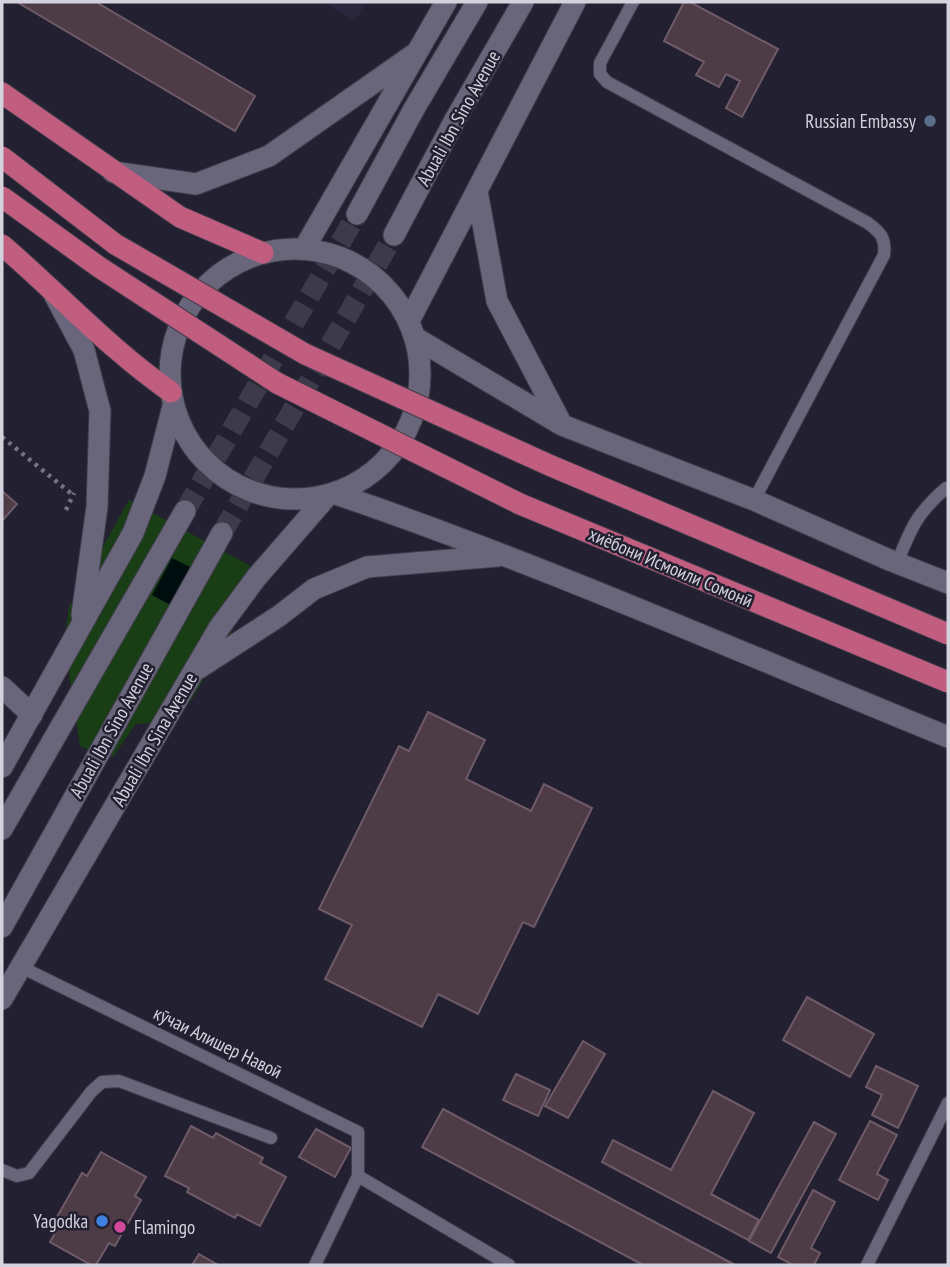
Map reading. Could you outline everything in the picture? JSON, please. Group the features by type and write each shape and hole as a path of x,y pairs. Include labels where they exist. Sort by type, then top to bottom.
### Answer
{"highway":[{"path":"2,93 180,217 263,253"},
{"path":"2,157 115,244 305,354 550,465 948,634"},
{"name":"хиёбони Исмоили Сомонӣ","path":"2,197 99,267 277,383 520,504 948,682"},
{"path":"2,245 50,286 87,325 172,399"}],"main road":[{"path":"304,249 446,2"},
{"path":"357,214 414,108 477,2"},
{"name":"Abuali Ibn Sino Avenue","path":"394,235 456,118 523,2"},
{"path":"412,329 477,191 575,2"},
{"path":"113,172 196,184 269,156 416,53"},
{"path":"477,191 497,301 562,425"},
{"path":"2,767 133,533 155,476 172,399 170,355 181,320 201,290 229,267 263,253 304,249 337,256 366,271 391,294 412,329 420,369 417,401 406,432 387,459 363,480 331,494 296,499 263,495 233,483 206,463 186,436 172,399"},
{"path":"50,286 84,350 100,411 97,507 80,626"},
{"path":"412,329 562,425 754,500 948,583"},
{"path":"331,494 503,555 948,737"},
{"name":"Abuali Ibn Sina Avenue","path":"2,999 219,628 256,578 331,494"},
{"path":"2,829 185,511"},
{"name":"Abuali Ibn Sino Avenue","path":"2,927 222,533"},
{"path":"193,672 314,589 367,567 503,555"},
{"path":"2,687 32,715"}],"lane":[{"path":"633,2 600,63 600,74 607,82 868,223 881,233 885,243 884,255 754,500"},
{"path":"897,563 912,525 925,506 947,486"},
{"name":"кӯчаи Алишер Навоӣ","path":"21,967 358,1132 358,1176 315,1265"},
{"path":"2,1170 17,1176 29,1173 91,1093 102,1083 119,1081 271,1138"},
{"path":"867,1265 948,1103"},
{"path":"358,1176 509,1265"}],"path":[{"path":"2,437 73,495"},
{"path":"66,510 77,486"}],"shaded area":[{"path":"323,2 366,2 355,21"},
{"path":"172,558 200,572 180,610 152,595"}],"green space":[{"path":"129,500 265,574 194,696 176,721 136,724 113,757 80,746 64,641 69,607"}],"building":[{"path":"17,2 96,2 255,96 235,131"},
{"path":"684,2 690,2 778,49 742,117 726,108 740,81 726,74 719,87 696,75 704,62 664,41"},
{"path":"2,491 17,504 2,521"},
{"path":"428,712 485,740 466,779 531,811 544,784 592,808 534,927 523,922 478,1014 438,994 422,1027 325,979 352,925 319,909 399,746 409,751"},
{"path":"807,997 874,1034 850,1077 783,1040"},
{"path":"583,1041 605,1054 568,1118 545,1106"},
{"path":"876,1066 918,1086 898,1128 872,1115 882,1095 866,1087"},
{"path":"516,1074 550,1090 538,1116 503,1100"},
{"path":"713,1091 754,1113 711,1194 759,1220 748,1240 602,1162 613,1140 671,1170"},
{"path":"443,1109 735,1265 643,1265 422,1147"},
{"path":"870,1121 897,1135 877,1174 888,1180 878,1200 839,1180"},
{"path":"814,1122 836,1134 771,1253 749,1241"},
{"path":"191,1126 213,1138 216,1133 263,1158 260,1163 286,1177 260,1226 237,1214 235,1218 187,1192 189,1188 165,1176"},
{"path":"316,1129 351,1148 335,1177 299,1157"},
{"path":"101,1152 146,1177 135,1196 141,1200 115,1246 109,1243 96,1265 91,1265 50,1242 62,1221 57,1217 82,1173 87,1176"},
{"path":"813,1190 835,1202 811,1248 820,1253 814,1265 793,1265 778,1257"},
{"path":"199,1254 218,1265 192,1265"}],"tunnel":[{"path":"185,511 357,214"},
{"path":"222,533 394,235"}],"place":[{"name":"Russian Embassy","path":"930,121"},
{"name":"Yagodka","path":"102,1221"},
{"name":"Flamingo","path":"120,1227"}]}
